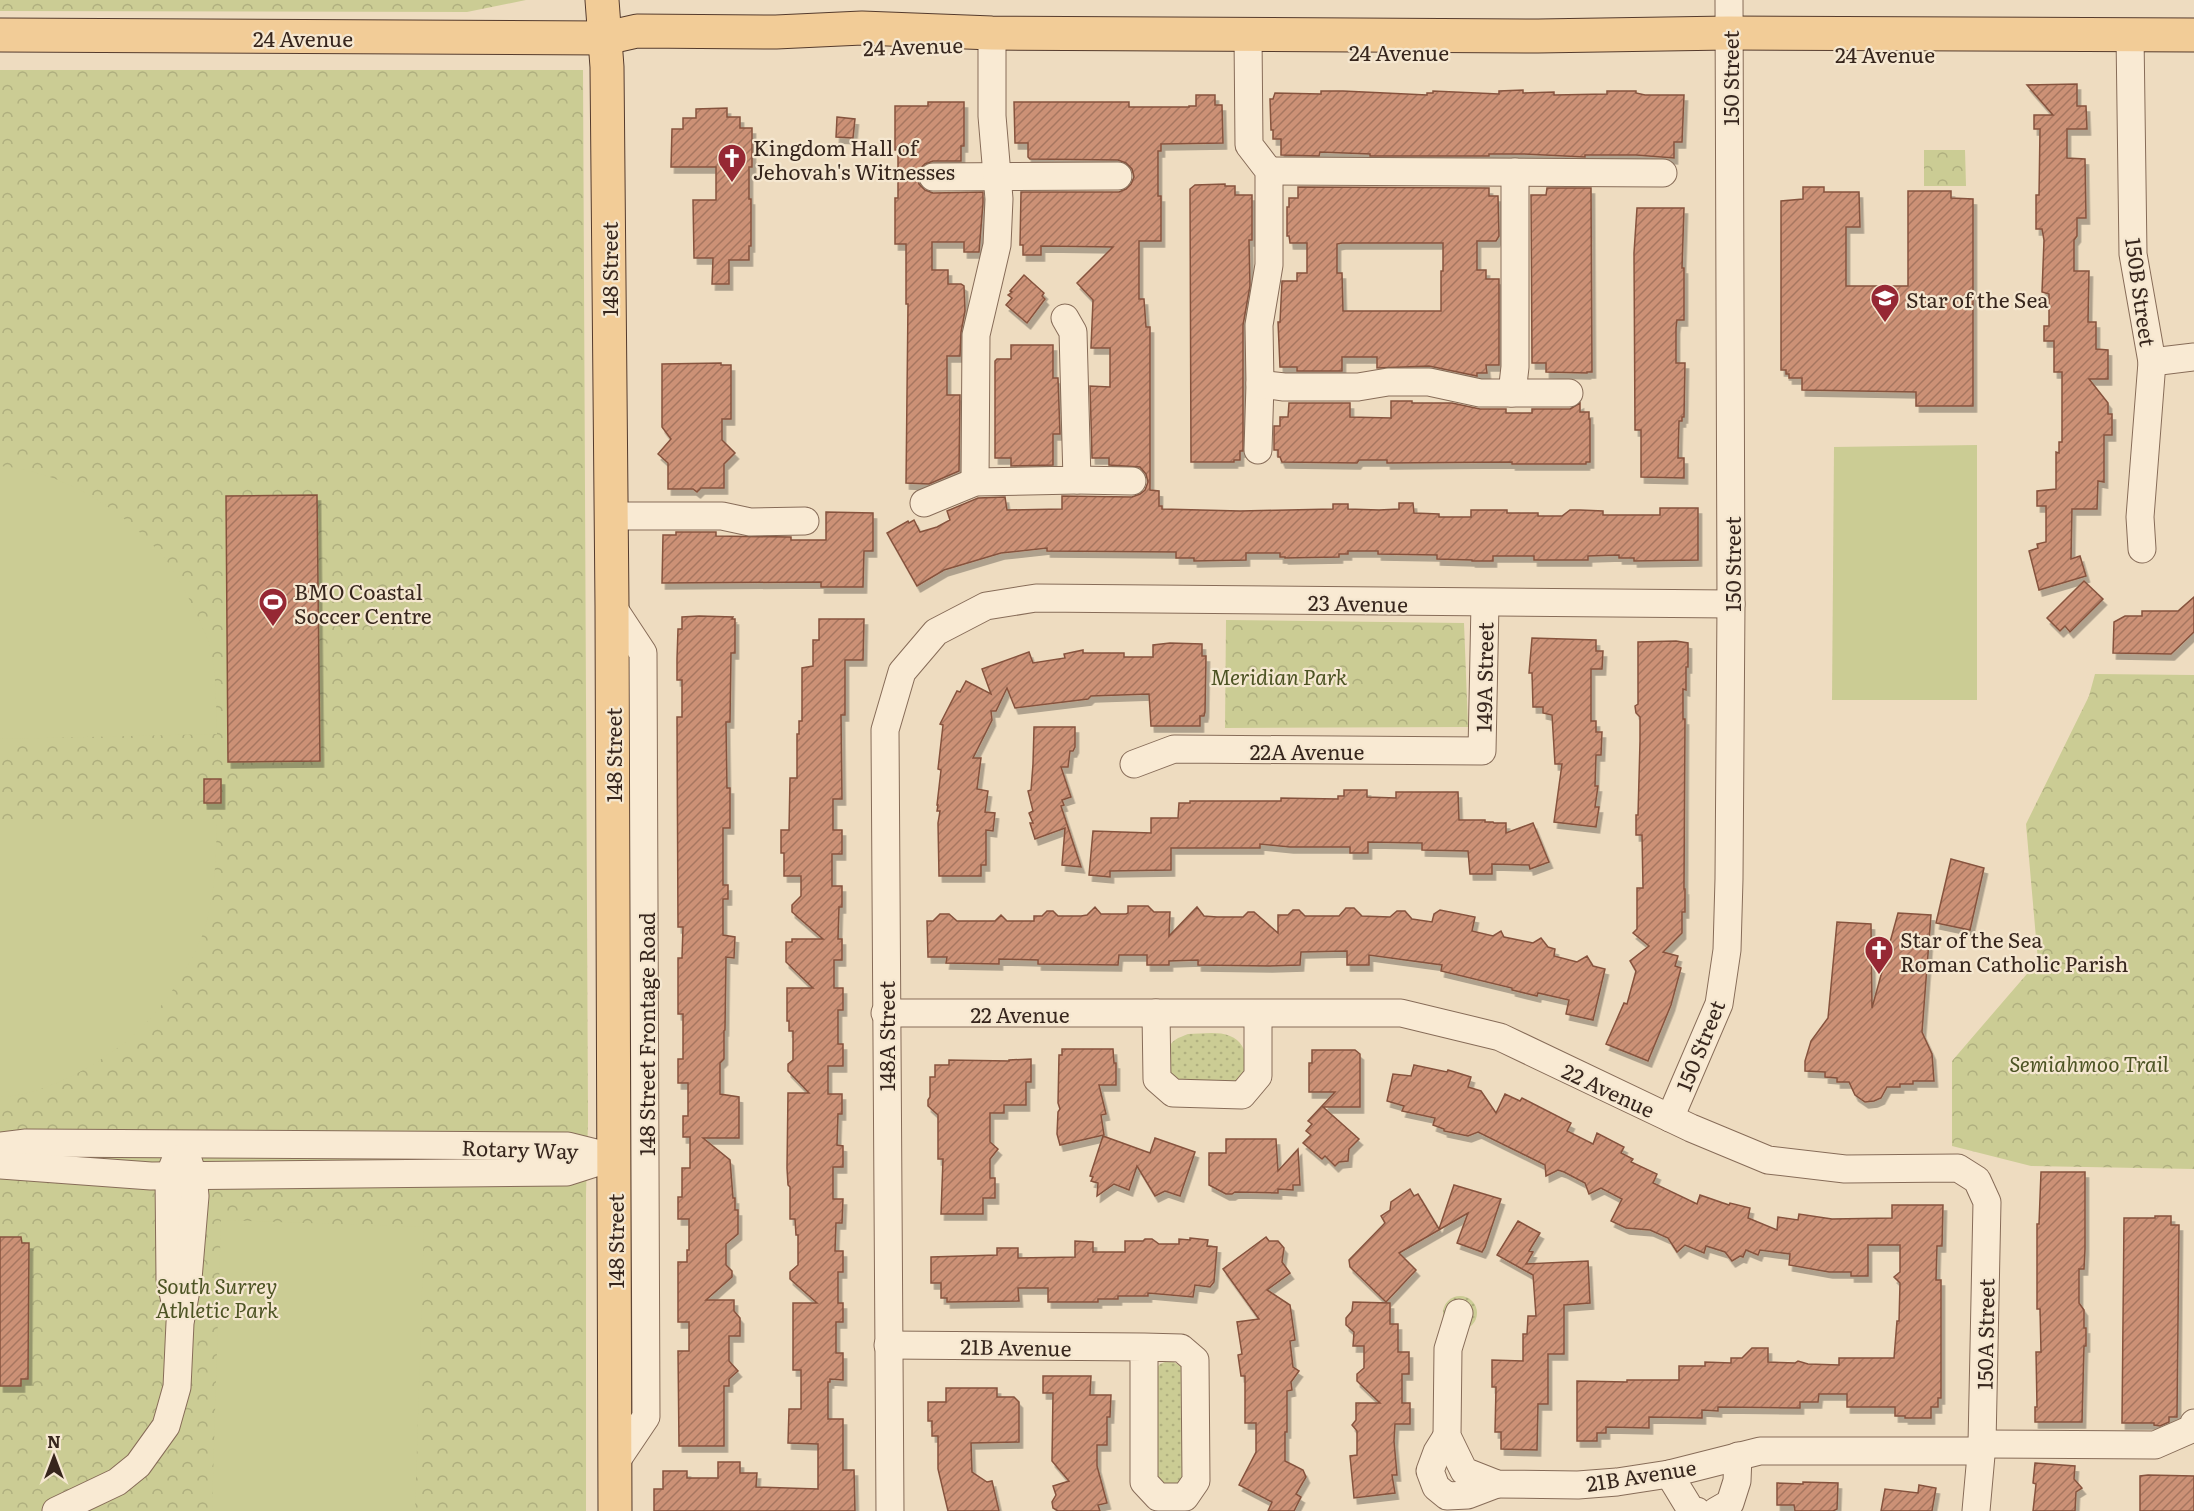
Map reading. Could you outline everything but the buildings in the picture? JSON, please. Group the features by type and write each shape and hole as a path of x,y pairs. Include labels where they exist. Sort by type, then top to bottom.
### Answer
{"main road":[{"name":"148 Street","path":"602,0 606,38 612,606 615,1511"},
{"name":"24 Avenue","path":"0,35 606,38 637,31 776,32 862,28 1248,42 2130,44 2194,35"},
{"name":"24 Avenue","path":"606,38 636,46 806,48 992,43 1105,43 1213,50 1248,42"},
{"name":"24 Avenue","path":"2130,44 2194,55"}],"street":[{"name":"150 Street","path":"1670,1118 1719,1004 1726,950 1729,879 1731,604 1729,0"},
{"path":"1248,42 1249,145 1269,171 1269,265 1259,325 1258,450"},
{"path":"975,482 976,335 997,245 999,199 992,116 992,43"},
{"name":"150B Street","path":"2130,44 2133,254 2152,362 2140,518 2142,549"},
{"path":"1269,171 1662,173"},
{"path":"1512,393 1515,367 1515,172"},
{"path":"933,177 1118,176"},
{"path":"1065,318 1073,332 1077,480"},
{"path":"2152,362 2194,357"},
{"path":"1260,384 1284,387 1348,387 1388,382 1429,382 1480,393 1569,393"},
{"path":"924,503 975,482 1132,481"},
{"path":"611,516 722,516 750,522 805,521"},
{"name":"23 Avenue","path":"986,606 1036,598 1731,604"},
{"name":"149A Street","path":"1482,751 1485,603"},
{"name":"148 Street Frontage Road","path":"612,606 643,653 646,1417 615,1463"},
{"name":"148A Street","path":"890,1511 885,1013 885,730 902,672 936,632 986,606"},
{"name":"22A Avenue","path":"1134,764 1174,749 1482,751"},
{"name":"22 Avenue","path":"885,1013 1401,1013 1500,1037 1691,1128 1768,1160 1845,1169 1958,1168"},
{"path":"1156,1013 1157,1079 1173,1094 1242,1095 1258,1076 1258,1014"},
{"name":"Rotary Way","path":"0,1146 26,1143 568,1146 614,1157"},
{"path":"56,1511 117,1482 138,1465 166,1426 177,1387 180,1323 189,1267 195,1196 181,1175 183,1145"},
{"name":"Rotary Way","path":"0,1165 181,1175 567,1172 614,1157"},
{"name":"150A Street","path":"1958,1168 1977,1180 1986,1202 1982,1448 1976,1511"},
{"name":"21B Avenue","path":"1459,1313 1448,1349 1447,1436 1464,1471 1497,1484 1578,1485 1617,1482 1670,1474 1760,1450 2155,1445 2194,1428 2194,1423"},
{"name":"21B Avenue","path":"888,1344 1144,1347 1181,1348 1195,1360 1196,1481 1185,1497 1158,1497 1144,1482 1144,1347"},
{"path":"1716,1511 1730,1503 1737,1481 1738,1456"},
{"path":"1670,1474 1691,1510 1697,1511"}],"green space":[{"path":"0,0 526,0 467,12 0,11"},
{"name":"South Surrey Athletic Park","path":"0,70 583,70 588,1122 586,1511 0,1511"},
{"path":"1924,150 1965,150 1966,186 1924,186"},
{"path":"1977,445 1977,700 1832,700 1834,447"},
{"path":"0,466 45,475 88,495 109,507 128,522 161,554 187,594 207,638 213,660 217,734 0,739"},
{"name":"Meridian Park","path":"1226,620 1464,623 1468,727 1225,728"},
{"name":"Semiahmoo Trail","path":"2095,674 2194,675 2194,1169 2031,1166 1952,1146 1952,1061 2038,961 2026,824 2089,696"},
{"path":"0,823 217,823 213,889 205,928 188,965 165,1001 148,1021 118,1048 80,1072 39,1090 0,1097"},
{"path":"1188,1034 1220,1034 1237,1040 1245,1053 1245,1069 1242,1075 1228,1083 1196,1084 1179,1081 1167,1064 1167,1051 1175,1040"},
{"path":"221,1220 424,1227 415,1511 212,1511"},
{"path":"1460,1296 1472,1301 1477,1313 1472,1325 1460,1330 1448,1325 1443,1313 1448,1301"},
{"path":"1170,1360 1184,1368 1186,1473 1178,1485 1161,1484 1156,1479 1156,1369 1160,1364"}],"place":[{"name":"Kingdom Hall of Jehovah's Witnesses","path":"732,184"},
{"name":"Star of the Sea","path":"1885,324"},
{"name":"BMO Coastal Soccer Centre","path":"273,628"},
{"name":"Star of the Sea Roman Catholic Parish","path":"1879,976"}]}
